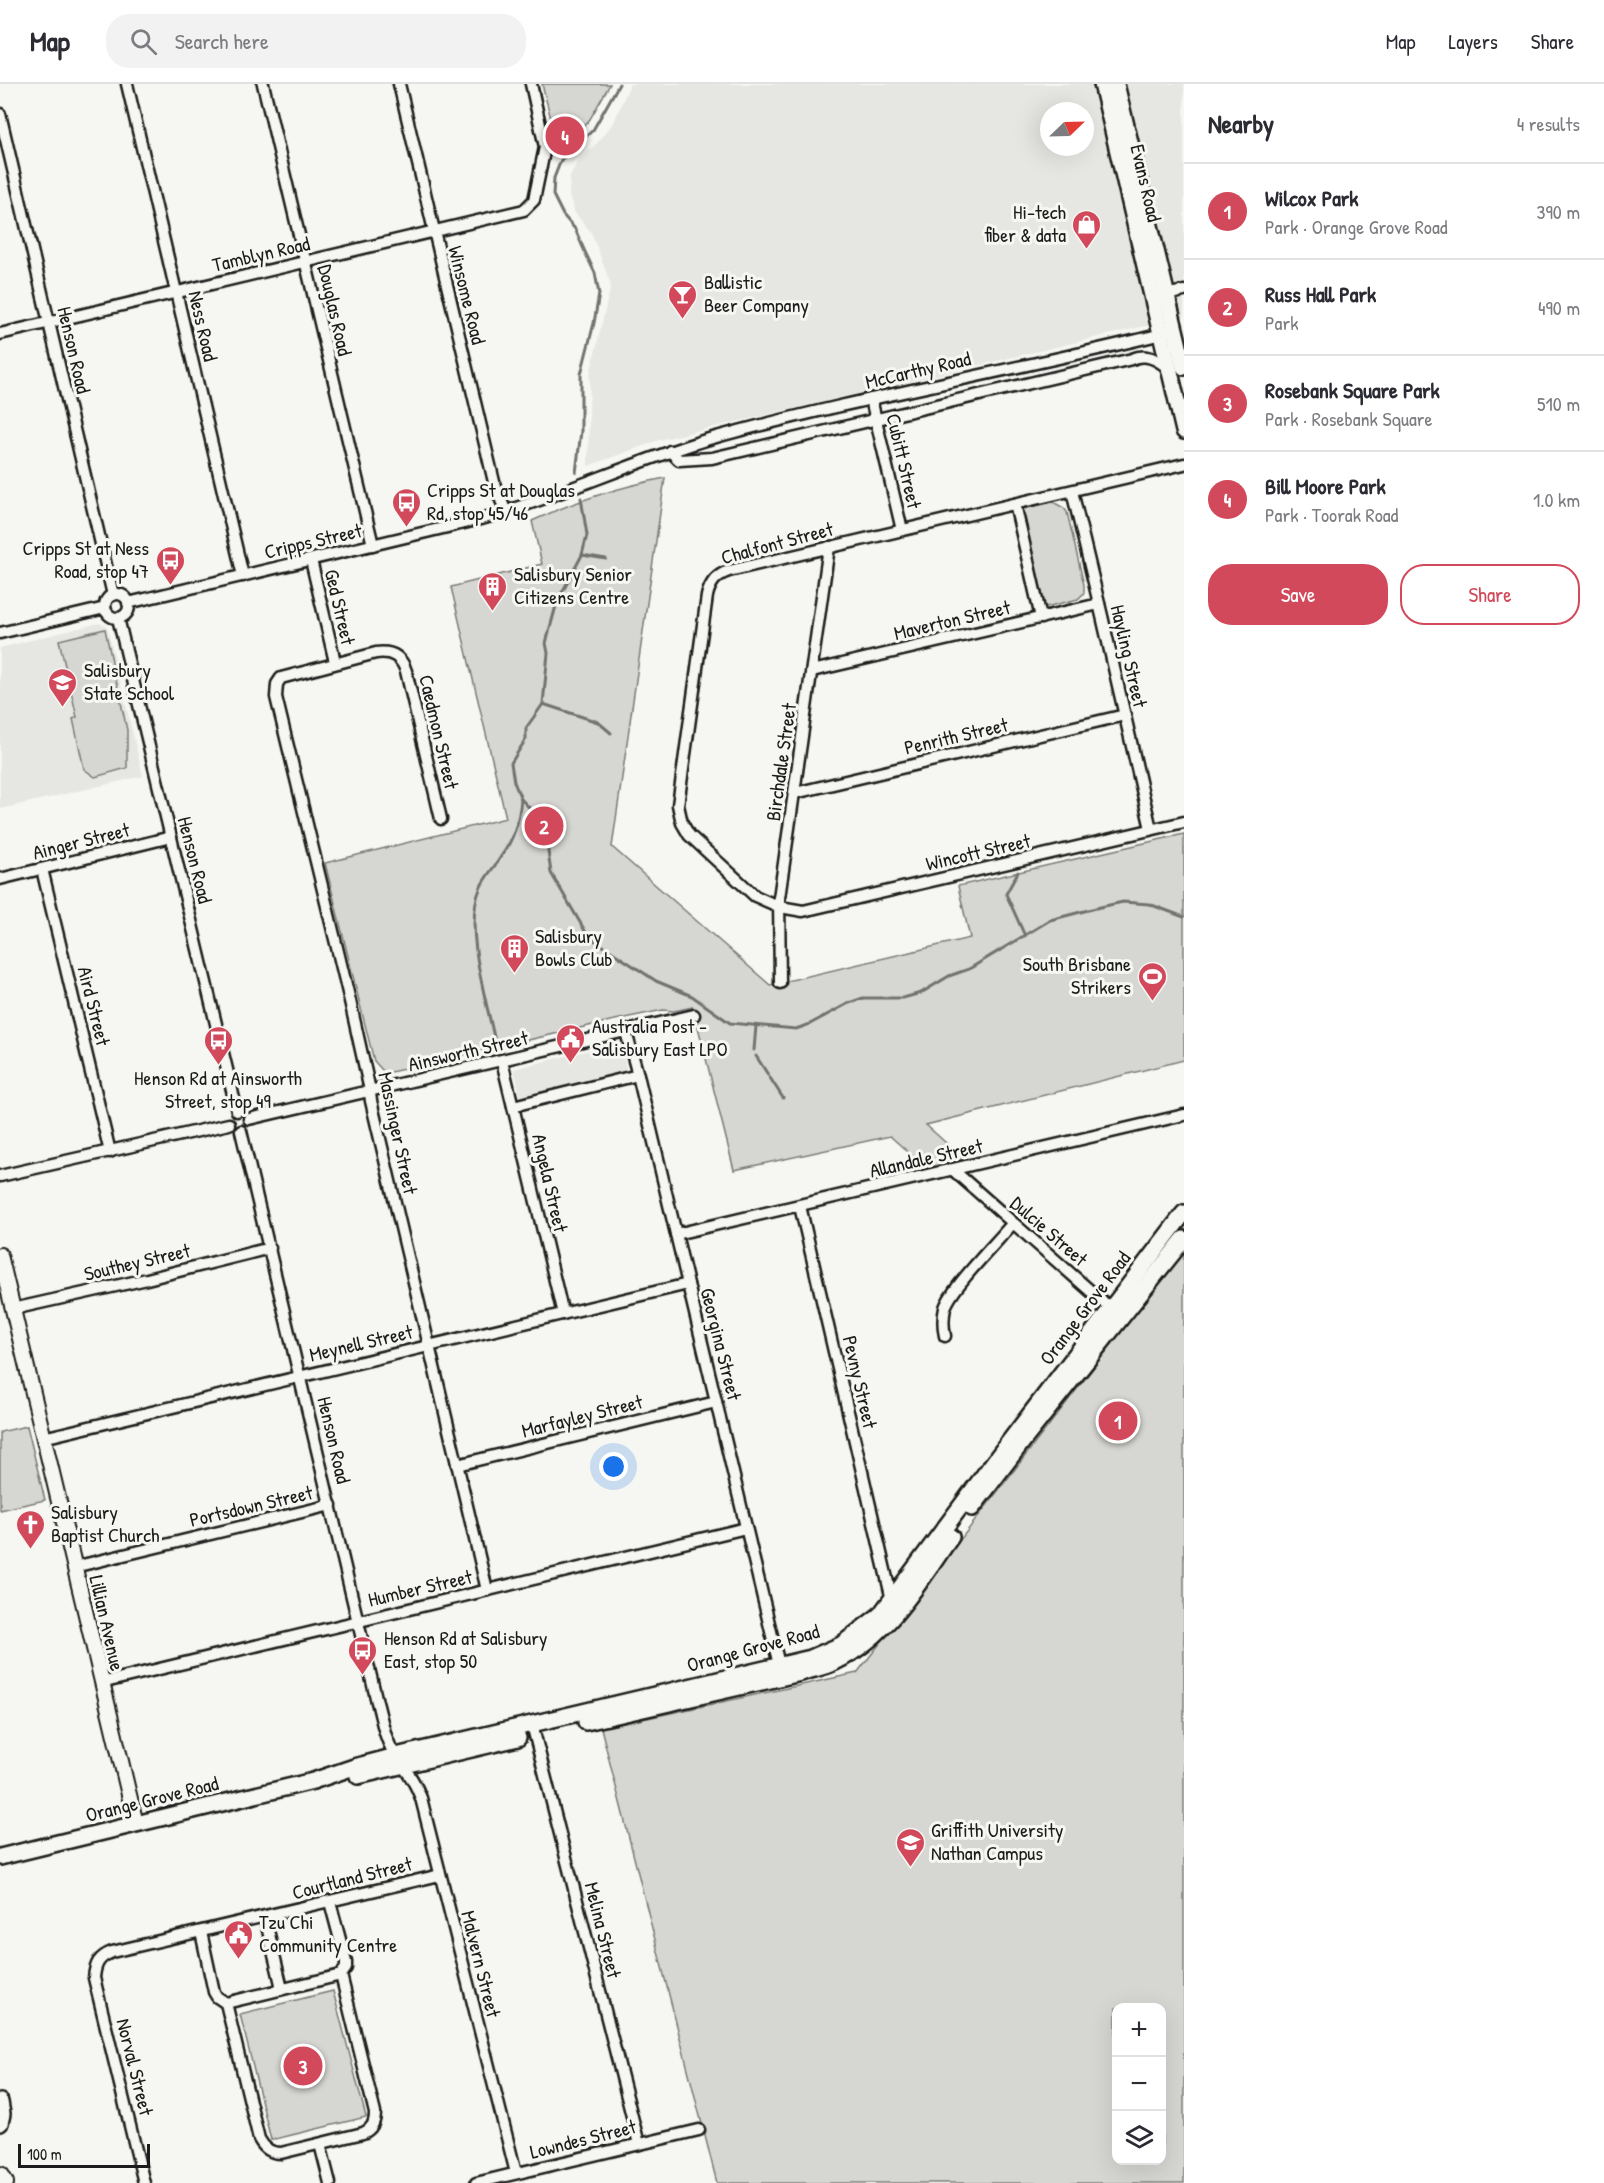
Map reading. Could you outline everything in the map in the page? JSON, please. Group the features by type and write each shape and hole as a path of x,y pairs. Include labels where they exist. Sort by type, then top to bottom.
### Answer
{"highway":[{"path":"0,2176 4,2183"}],"main road":[{"name":"Evans Road","path":"1102,84 1184,431"},
{"name":"Evans Road","path":"1116,84 1184,367"},
{"name":"Orange Grove Road","path":"0,1857 313,1781 354,1767 400,1761 534,1729 811,1658 842,1645 870,1624 892,1600 1110,1308 1184,1213"},
{"name":"Orange Grove Road","path":"534,1729 801,1673 828,1665 851,1653 879,1632 894,1616 1026,1437 1184,1239"},
{"path":"0,2102 2,2114 0,2123"}],"street":[{"name":"Ness Road","path":"127,84 243,576"},
{"name":"Douglas Road","path":"263,84 373,545"},
{"name":"Winsome Road","path":"399,84 495,486 506,512"},
{"name":"Tamblyn Road","path":"0,334 517,212 530,206 534,200 545,147 531,84"},
{"name":"Henson Road","path":"0,114 113,595"},
{"path":"1152,298 1184,291"},
{"name":"McCarthy Road","path":"506,512 670,451 742,431 871,399 1176,331"},
{"name":"McCarthy Road","path":"670,451 679,460 712,458 1141,355 1158,360 1168,368"},
{"name":"Cubitt Street","path":"871,399 902,530"},
{"name":"Chalfont Street","path":"780,907 755,896 698,845 682,823 678,805 706,596 712,581 729,571 1184,464"},
{"name":"Hayling Street","path":"1072,491 1150,829"},
{"path":"1015,504 1041,618"},
{"name":"Cripps Street","path":"128,603 506,512"},
{"name":"Birchdale Street","path":"780,983 780,907 829,547"},
{"name":"Ged Street","path":"311,560 335,662"},
{"path":"113,595 123,596 128,603 126,613 118,618 108,614 105,608 107,599 113,595"},
{"name":"Maverton Street","path":"812,671 1099,604"},
{"path":"0,633 105,608"},
{"name":"Henson Road","path":"118,618 237,1111"},
{"name":"Caedmon Street","path":"335,662 376,653 391,653 396,656 406,671 441,819"},
{"name":"Massinger Street","path":"335,662 281,678 277,684 276,698 353,1013 369,1091 487,1590"},
{"name":"Penrith Street","path":"795,793 1125,715"},
{"name":"Wincott Street","path":"780,907 793,910 813,909 1184,822"},
{"name":"Ainger Street","path":"0,879 171,837"},
{"name":"Aird Street","path":"42,869 110,1152"},
{"name":"Ainsworth Street","path":"249,1119 694,1015"},
{"name":"Georgina Street","path":"626,1032 779,1665"},
{"name":"Angela Street","path":"502,1061 563,1314"},
{"path":"513,1106 638,1075"},
{"path":"237,1111 243,1112 249,1119 247,1128 241,1131 232,1129 229,1124 231,1115 237,1111"},
{"name":"Allandale Street","path":"676,1234 1184,1114"},
{"path":"0,1176 229,1124"},
{"name":"Henson Road","path":"241,1131 382,1721 390,1745 400,1761"},
{"name":"Dulcie Street","path":"952,1170 1110,1308 1125,1314"},
{"name":"Pevny Street","path":"800,1206 892,1600"},
{"path":"945,1336 943,1324 945,1308 954,1292 1012,1224"},
{"name":"Southey Street","path":"13,1309 270,1248"},
{"name":"Lillian Avenue","path":"0,1255 136,1824"},
{"name":"Meynell Street","path":"43,1438 688,1284"},
{"name":"Marfayley Street","path":"457,1465 716,1402"},
{"name":"Portsdown Street","path":"74,1567 331,1505"},
{"name":"Humber Street","path":"101,1683 746,1528"},
{"path":"885,1566 896,1577 908,1579"},
{"name":"Melina Street","path":"534,1729 639,2144"},
{"name":"Malvern Street","path":"400,1761 412,1776 421,1798 516,2173"},
{"name":"Courtland Street","path":"99,1961 112,1953 440,1875"},
{"path":"226,2003 341,1975 346,1968 346,1962 330,1902"},
{"path":"265,1918 282,1988"},
{"path":"201,1932 214,1992 226,2003 259,2139 267,2150 281,2153 363,2133 375,2120 341,1975"},
{"name":"Norval Street","path":"99,1961 95,1968 94,1978 144,2183"},
{"name":"Lowndes Street","path":"476,2183 699,2130"},
{"path":"320,2144 330,2183"}],"shaded area":[{"path":"542,84 610,84 590,119 560,154"},
{"path":"630,84 1184,84 1184,317 659,440 588,466 590,374 611,285 591,232 575,213 569,196 570,176 578,161 598,142 614,122"},
{"path":"665,478 612,847 770,985 970,938 958,886 1184,834 1184,1060 926,1125 964,1159 926,1168 890,1136 734,1170 693,1007 674,1011 663,1010 610,1021 391,1072 383,1071 374,1061 325,863 506,818 451,587 542,564 532,521 597,495"},
{"path":"1053,502 1067,512 1084,593 1078,599 1046,607 1043,604 1022,512 1023,509"},
{"name":"Salisbury State School","path":"99,623 107,627 143,776 0,809 0,648"},
{"path":"105,629 127,730 127,768 95,777 84,769 73,719 77,717 59,640"},
{"path":"619,1043 622,1047 627,1073 521,1099 514,1069"},
{"name":"Griffith University Nathan Campus","path":"1184,1251 1184,2183 717,2183 601,1728 857,1673"},
{"path":"27,1426 45,1500 0,1510 0,1432"},
{"path":"333,1991 366,2117 271,2140 240,2014"}],"waterway":[{"path":"576,473 581,431 581,374 599,294 595,273 575,229 563,215 553,195 554,178 561,160 593,130 619,84"},
{"path":"581,498 587,535 582,555 557,602 546,643 548,653 543,704 526,728 526,739 511,763 514,782 521,799 541,820 545,830 551,873 588,936 656,981 692,996 730,1023 796,1029 863,998 903,998 921,993 949,976 969,969 1050,920 1123,902 1149,904 1184,917"},
{"path":"582,555 606,559"},
{"path":"543,704 598,722 611,733"},
{"path":"495,1042 478,965 475,944 475,905 482,885 512,837 521,799"},
{"path":"1018,872 1006,894 1025,936"},
{"path":"754,1050 756,1026"},
{"path":"756,1056 783,1098"}],"place":[{"name":"Bill Moore Park","path":"565,136"},
{"name":"Hi-tech fiber & data","path":"1087,250"},
{"name":"Ballistic Beer Company","path":"683,320"},
{"name":"Cripps St at Douglas Rd, stop 45/46","path":"406,528"},
{"name":"Cripps St at Ness Road, stop 47","path":"170,586"},
{"name":"Salisbury Senior Citizens Centre","path":"493,612"},
{"name":"Salisbury State School","path":"63,708"},
{"name":"Russ Hall Park","path":"544,826"},
{"name":"Salisbury Bowls Club","path":"514,974"},
{"name":"South Brisbane Strikers","path":"1152,1002"},
{"name":"Australia Post - Salisbury East LPO","path":"571,1064"},
{"name":"Henson Rd at Ainsworth Street, stop 49","path":"218,1066"},
{"name":"Wilcox Park","path":"1118,1421"},
{"name":"Salisbury Baptist Church","path":"30,1550"},
{"name":"Henson Rd at Salisbury East, stop 50","path":"363,1676"},
{"name":"Griffith University Nathan Campus","path":"910,1868"},
{"name":"Tzu Chi Community Centre","path":"238,1960"},
{"name":"Rosebank Square Park","path":"303,2066"}]}
